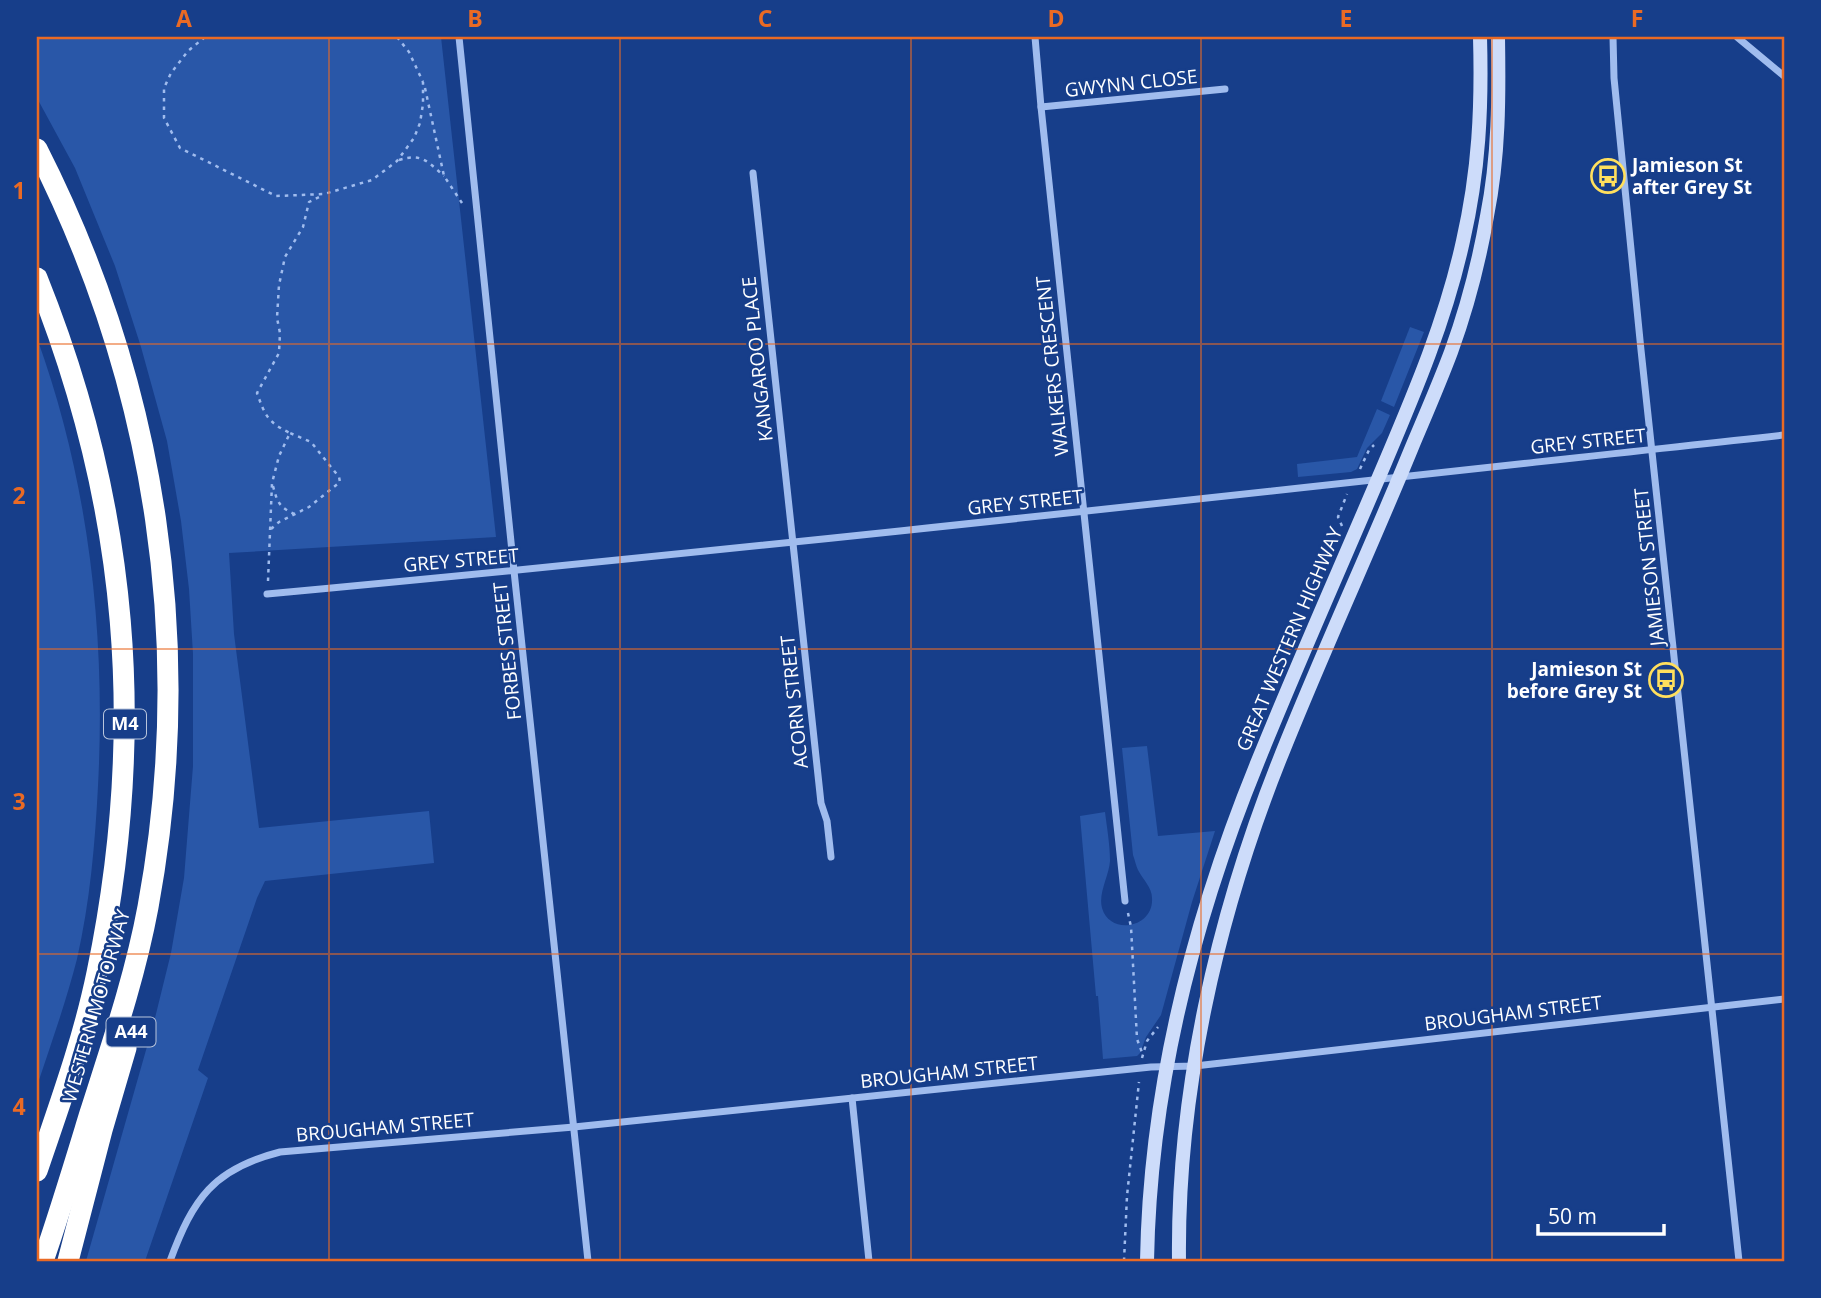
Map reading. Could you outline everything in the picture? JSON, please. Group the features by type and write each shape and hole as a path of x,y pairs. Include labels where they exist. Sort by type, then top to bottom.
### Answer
{"highway":[{"name":"WESTERN MOTORWAY","path":"37,149 93,274 113,330 136,413 150,481 164,584 168,650 168,728 163,800 148,908 120,1023 43,1261"},
{"name":"WESTERN MOTORWAY","path":"37,278 63,348 85,420 111,536 121,628 125,729 122,808 116,867 97,974 74,1062 37,1171"},
{"name":"A44","path":"68,1261 102,1130 147,976 155,938 170,845 163,800"}],"main road":[{"name":"GREAT WESTERN HIGHWAY","path":"1147,1261 1154,1158 1167,1067 1184,983 1201,920 1258,762 1427,362 1453,283 1464,240 1476,170 1481,120 1480,37"},
{"name":"GREAT WESTERN HIGHWAY","path":"1179,1261 1183,1164 1195,1066 1220,946 1248,849 1279,762 1451,353 1466,306 1483,238 1495,164 1499,101 1498,37"}],"street":[{"name":"FORBES STREET","path":"459,37 588,1261"},
{"name":"WALKERS CRESCENT","path":"1035,37 1125,901"},
{"name":"JAMIESON STREET","path":"1613,37 1614,78 1641,350 1739,1261"},
{"path":"1737,37 1784,76"},
{"name":"GWYNN CLOSE","path":"1041,107 1225,89"},
{"name":"KANGAROO PLACE","path":"753,173 792,542"},
{"name":"GREY STREET","path":"267,594 514,572 1784,435"},
{"name":"ACORN STREET","path":"792,542 821,803 827,821 831,856"},
{"name":"BROUGHAM STREET","path":"170,1261 185,1223 204,1194 225,1175 236,1167 265,1156 293,1150 574,1127 1195,1066 1784,999"},
{"path":"852,1098 869,1261"}],"path":[{"path":"205,37 188,51 171,73 164,88 164,118 180,148 276,196 324,194"},
{"path":"397,37 410,52 423,82 444,176"},
{"path":"270,530 279,522 309,508 340,482 340,477 311,442 274,425 264,413 257,393 279,353 279,285 285,257 303,227 309,202 324,194 372,180 408,149 420,123 423,82"},
{"path":"397,161 409,157 425,158 444,176 463,205 477,218"},
{"path":"267,594 272,483 279,456 290,433"},
{"path":"1358,472 1375,444"},
{"path":"272,483 277,500 284,510 295,514"},
{"path":"1125,901 1131,927 1137,1039 1143,1055"},
{"path":"1124,1261 1127,1196 1139,1083"}],"shaded area":[{"path":"37,37 441,37 496,537 229,553 234,634 259,828 429,811 434,863 265,881 198,1070 208,1078 145,1261 86,1261 154,1022 171,953 184,878 193,766 193,654 189,589 167,441 115,266 75,168 37,98"},
{"path":"1410,327 1424,332 1394,407 1381,401"},
{"path":"37,338 70,447 81,503 96,615 100,729 95,829 85,916 73,975 37,1086"},
{"path":"1377,409 1390,415 1382,433 1367,448 1357,469 1351,472 1298,477 1297,464 1357,457"},
{"path":"1147,746 1158,836 1215,831 1161,1015 1137,1056 1103,1059 1080,816 1105,812 1110,861 1101,902 1107,917 1122,925 1139,922 1151,908 1152,898 1151,890 1138,870 1133,855 1122,748"}],"place":[{"name":"Jamieson St after Grey St","path":"1608,176"},
{"name":"Jamieson St before Grey St","path":"1666,680"}]}
